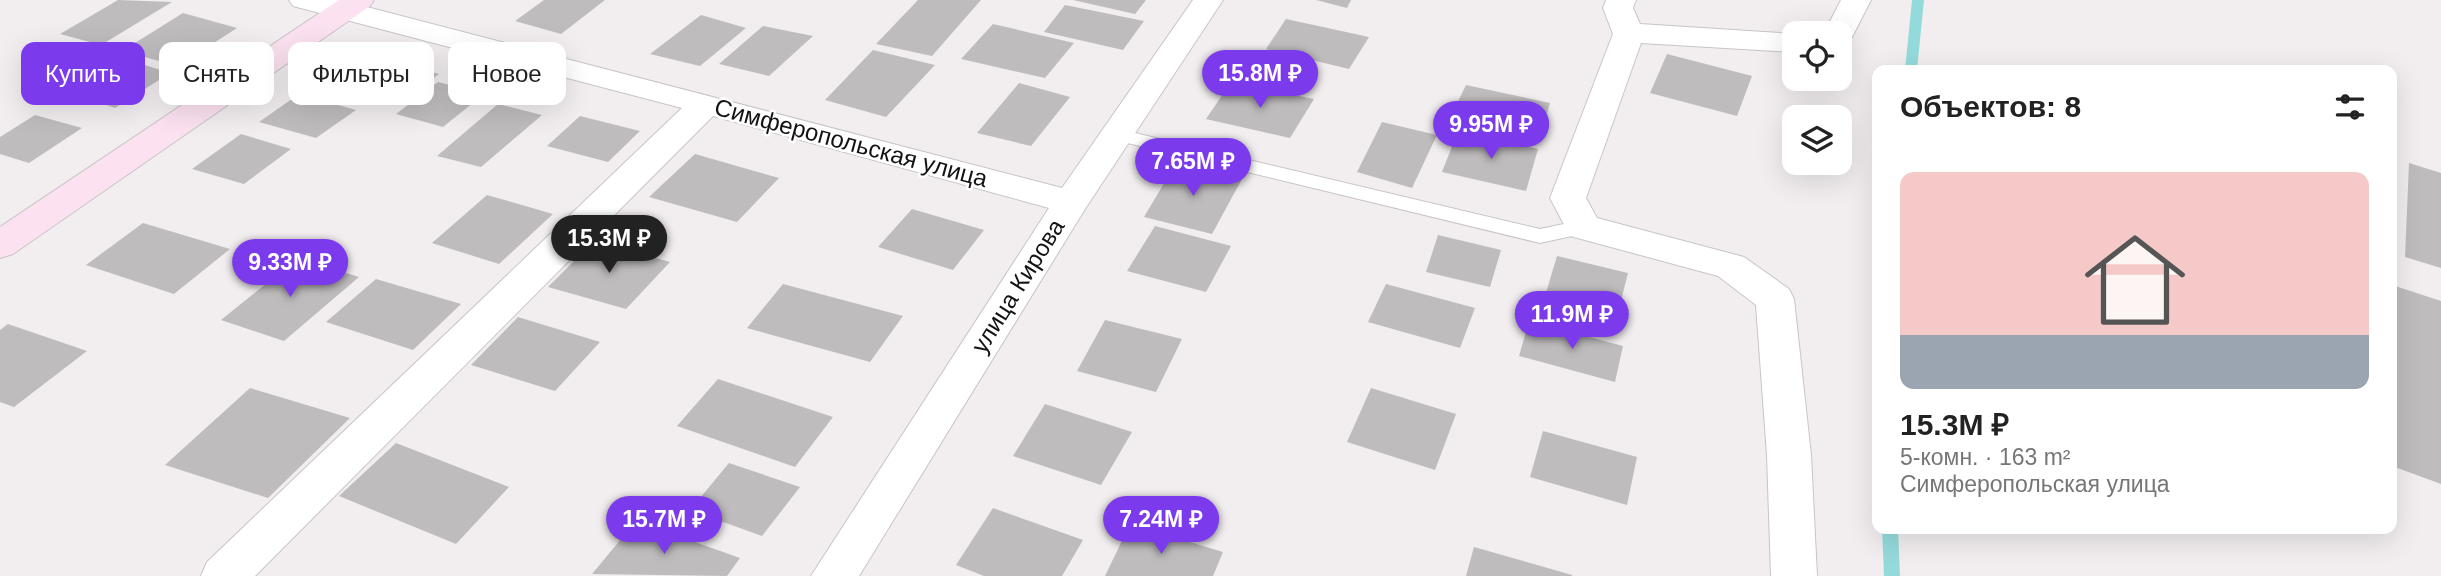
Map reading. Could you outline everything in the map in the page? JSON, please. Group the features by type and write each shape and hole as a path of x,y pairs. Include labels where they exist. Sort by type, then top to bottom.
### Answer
{"main road":[{"path":"0,245 352,5"}],"street":[{"name":"Симферопольская улица","path":"304,0 352,5 1071,202"},
{"name":"улица Кирова","path":"834,576 1071,202 1208,0"},
{"path":"1846,21 1856,0"},
{"path":"1782,42 1664,33 1625,17 1568,198 1583,227 1731,267 1775,299 1789,455 1794,576"},
{"path":"224,576 706,104"}],"lane":[{"path":"1118,135 1540,236 1583,227"}],"building":[{"path":"118,0 172,2 106,42 90,42 60,34"},
{"path":"544,0 605,0 561,34 515,21"},
{"path":"918,0 981,0 932,56 876,44"},
{"path":"1073,0 1146,0 1135,14"},
{"path":"1316,0 1351,0 1347,8"},
{"path":"1065,5 1144,21 1123,50 1044,32"},
{"path":"183,13 237,28 215,42 159,42 159,61 145,57 145,42 136,42"},
{"path":"701,15 746,28 700,66 650,54"},
{"path":"1286,19 1369,37 1349,69 1266,49"},
{"path":"993,24 1074,43 1045,78 961,59"},
{"path":"763,26 813,36 769,76 719,64"},
{"path":"873,50 935,65 886,117 825,100"},
{"path":"1667,54 1752,76 1737,116 1650,93"},
{"path":"145,65 159,69 159,80 145,89"},
{"path":"438,82 448,85 448,105 470,105 443,127 396,114 408,105 434,105 434,85"},
{"path":"1231,82 1314,99 1290,138 1206,119"},
{"path":"1019,83 1070,97 1031,146 977,133"},
{"path":"1466,85 1550,103 1539,142 1448,122"},
{"path":"288,102 288,105 338,105 356,110 316,138 259,122"},
{"path":"497,105 542,115 481,167 437,156"},
{"path":"35,115 82,128 29,163 0,154 0,137"},
{"path":"580,116 640,131 608,162 547,146"},
{"path":"1382,122 1437,135 1412,188 1357,172"},
{"path":"1458,131 1538,149 1526,191 1442,172"},
{"path":"241,134 291,149 244,184 192,169"},
{"path":"695,154 779,178 737,222 649,197"},
{"path":"1176,163 1242,179 1212,234 1144,217"},
{"path":"2409,163 2441,173 2441,268 2405,257"},
{"path":"487,195 553,214 499,264 432,243"},
{"path":"912,209 984,230 953,270 878,247"},
{"path":"143,223 230,249 174,294 86,265"},
{"path":"1155,226 1231,246 1206,292 1127,271"},
{"path":"1438,235 1501,250 1490,287 1426,272"},
{"path":"594,241 670,262 626,309 548,287"},
{"path":"1557,256 1628,273 1615,324 1542,306"},
{"path":"298,258 359,277 284,341 221,320"},
{"path":"376,279 461,304 413,350 326,322"},
{"path":"783,284 903,316 870,362 747,328"},
{"path":"1386,284 1475,308 1460,348 1368,322"},
{"path":"2397,287 2441,301 2441,484 2397,468"},
{"path":"518,317 600,342 555,391 471,365"},
{"path":"1105,320 1182,339 1156,392 1077,371"},
{"path":"1529,321 1623,346 1615,382 1519,356"},
{"path":"8,324 87,351 14,407 0,402 0,330"},
{"path":"718,379 833,417 795,467 677,426"},
{"path":"250,388 350,418 268,498 165,465"},
{"path":"1371,388 1456,414 1435,470 1347,442"},
{"path":"1045,404 1132,432 1101,485 1013,456"},
{"path":"1543,431 1637,457 1627,505 1530,477"},
{"path":"396,443 509,487 456,544 339,496"},
{"path":"729,463 800,487 762,536 690,510"},
{"path":"993,508 1083,540 1062,576 984,576 956,565"},
{"path":"636,521 740,558 727,576 592,574"},
{"path":"1130,524 1223,552 1213,576 1105,576"},
{"path":"1474,547 1572,575 1572,576 1466,576"}],"waterway":[{"path":"1912,65 1918,0"},
{"path":"1890,534 1892,576"}]}
